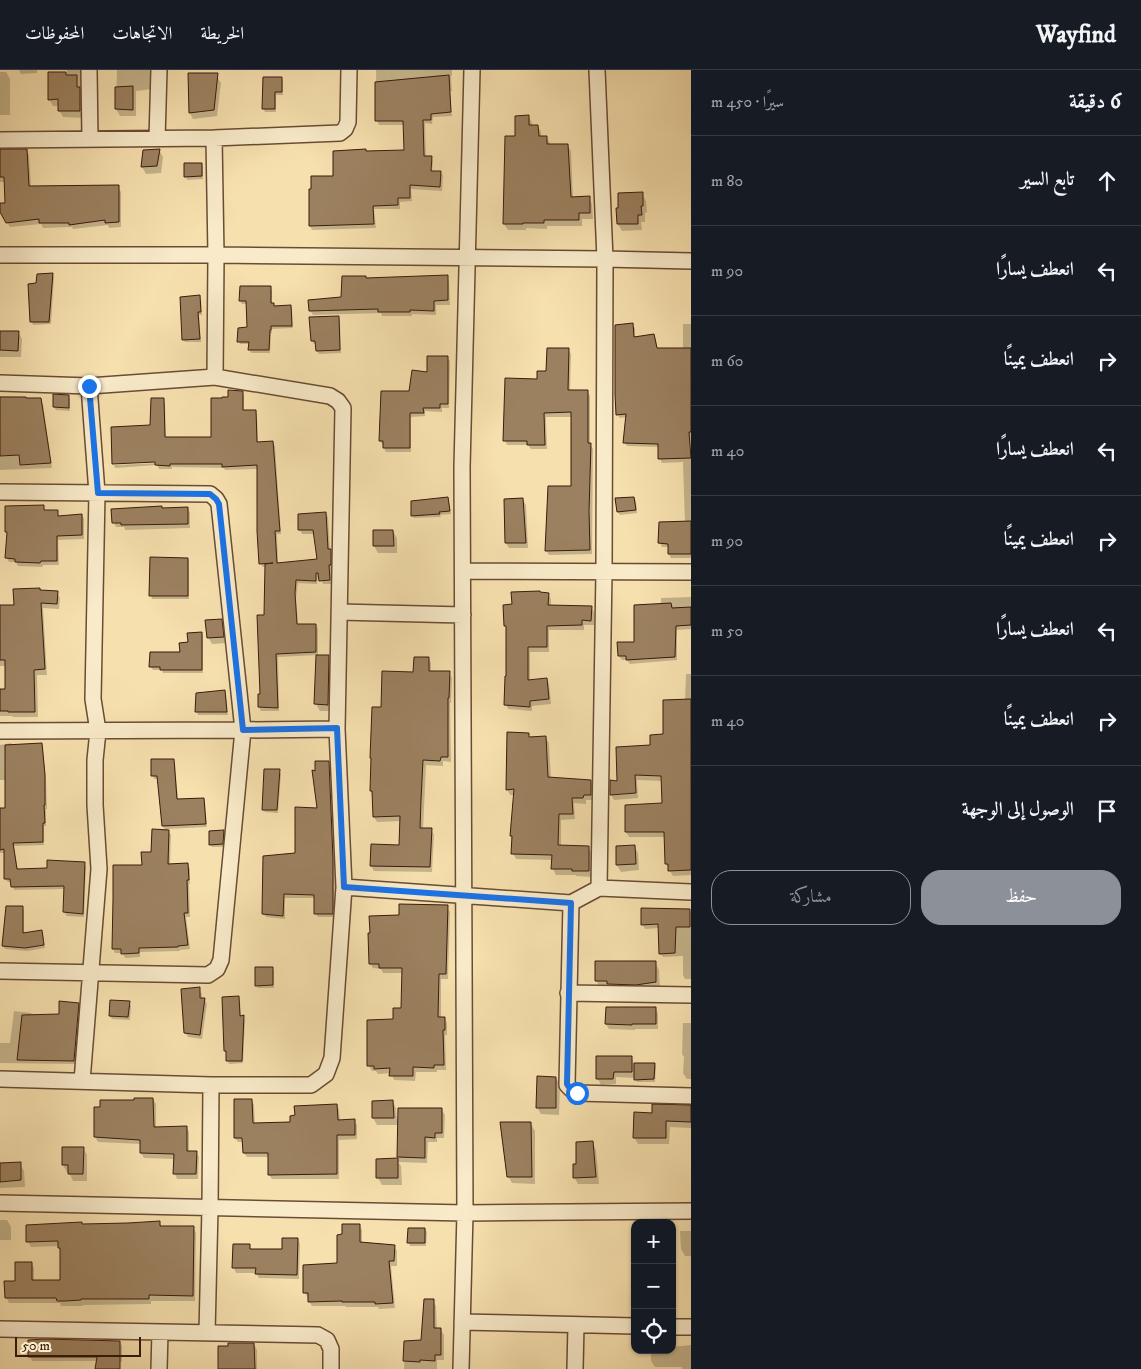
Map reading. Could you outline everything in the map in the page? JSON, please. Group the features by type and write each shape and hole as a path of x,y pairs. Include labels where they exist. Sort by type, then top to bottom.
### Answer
{"street":[{"path":"89,70 90,138"},
{"path":"157,139 159,70"},
{"path":"0,140 214,138 340,133 345,129 348,122 349,70"},
{"path":"460,1369 465,1213 462,467 472,70"},
{"path":"597,70 605,259 600,888"},
{"path":"214,138 216,255 215,376"},
{"path":"0,255 216,255 691,261"},
{"path":"0,382 89,386 215,376 330,396 338,400 343,408 337,728 344,887 332,1058 326,1074 311,1085 211,1085 0,1079"},
{"path":"82,1081 98,869 94,805 98,731 93,699 98,493 89,386"},
{"path":"0,492 210,494 216,499 219,504 243,730 221,960 217,969 208,975 0,971"},
{"path":"463,571 691,572"},
{"path":"339,612 462,615"},
{"path":"0,731 337,728"},
{"path":"344,887 571,903 600,888 691,892"},
{"path":"571,903 567,1084 571,1090 577,1093 691,1096"},
{"path":"568,994 691,996"},
{"path":"208,1333 211,1085"},
{"path":"0,1203 465,1213 691,1211"},
{"path":"462,1322 631,1326"},
{"path":"575,1369 576,1325"},
{"path":"676,1327 691,1327"},
{"path":"0,1329 318,1335 327,1340 331,1349 331,1369"},
{"path":"159,1369 160,1332"}],"building":[{"path":"48,72 66,72 66,75 77,75 77,87 80,87 80,111 58,111 58,99 48,100"},
{"path":"188,73 218,73 214,110 189,113"},
{"path":"449,75 451,112 431,114 431,120 423,120 424,156 432,156 431,171 441,171 440,187 410,185 410,198 398,198 398,205 373,206 374,224 309,226 311,176 333,176 333,151 366,149 366,151 404,150 403,121 375,121 375,82"},
{"path":"263,77 282,77 282,92 275,92 275,109 262,109"},
{"path":"133,86 133,110 115,109 115,87"},
{"path":"529,115 529,125 538,125 539,136 547,136 547,144 568,144 571,197 590,196 590,213 579,213 579,220 544,220 544,223 503,224 505,136 515,136 515,116"},
{"path":"0,149 27,149 29,186 119,185 119,222 105,223 105,220 69,225 69,223 39,223 39,219 6,223 0,212 0,203 5,203 4,177 0,177"},
{"path":"160,149 157,166 141,167 143,150"},
{"path":"184,163 202,163 202,176 184,177"},
{"path":"643,192 642,215 638,215 638,224 617,224 616,208 618,208 618,193"},
{"path":"53,273 49,322 30,322 28,284 36,283 37,274"},
{"path":"448,275 448,300 434,301 434,311 378,312 378,309 309,311 308,300 341,297 342,276 366,276 366,278"},
{"path":"240,286 271,286 271,303 274,303 274,306 291,305 292,326 271,326 269,350 248,350 249,342 237,342 238,328 247,327 246,301 239,301"},
{"path":"200,295 201,312 198,312 200,339 182,340 180,297"},
{"path":"339,316 340,350 316,351 315,341 311,341 309,317"},
{"path":"633,323 634,337 654,334 657,348 691,348 691,432 689,432 691,458 658,459 658,444 623,443 626,414 616,415 615,325"},
{"path":"0,331 19,331 18,351 0,350"},
{"path":"547,348 569,348 568,390 588,390 588,443 591,443 590,550 545,551 548,486 571,486 571,412 544,413 545,445 527,445 527,441 503,441 505,378 537,379 537,371 546,371"},
{"path":"427,356 448,356 448,404 440,404 440,408 423,408 424,413 410,413 410,448 383,448 383,441 379,441 381,391 409,391 412,370 427,372"},
{"path":"228,390 243,391 243,410 256,410 257,442 273,441 280,531 275,531 277,563 317,559 313,530 298,530 298,514 326,512 328,549 331,549 330,580 319,581 318,573 316,573 316,581 296,580 295,593 297,624 316,624 316,652 276,654 278,708 258,707 258,694 260,694 257,615 264,615 265,564 273,563 259,564 257,465 222,467 222,464 170,464 170,466 155,465 155,462 112,464 111,427 150,425 151,398 164,398 165,437 211,437 211,398 228,397"},
{"path":"53,394 69,395 69,408 53,407"},
{"path":"0,397 41,398 51,463 20,465 19,455 0,456"},
{"path":"448,497 450,511 439,512 440,514 411,516 411,501"},
{"path":"634,497 636,510 617,512 615,498"},
{"path":"523,498 526,543 505,543 504,499"},
{"path":"44,505 44,510 58,510 58,516 82,514 82,535 57,536 57,561 41,561 40,563 15,562 15,559 5,558 7,532 5,532 5,506"},
{"path":"162,506 162,508 188,507 188,524 121,525 121,523 112,523 111,509"},
{"path":"691,521 691,554 668,554 668,544 658,543 659,522"},
{"path":"373,530 393,530 394,546 373,546"},
{"path":"150,557 188,558 188,596 149,596"},
{"path":"40,588 40,590 58,591 57,604 41,603 45,669 34,670 35,712 0,711 0,689 5,689 5,660 0,660 0,605 14,605 13,589"},
{"path":"540,591 549,593 548,605 592,606 591,621 582,620 582,625 547,626 547,647 528,647 528,680 547,678 549,699 530,701 530,707 504,705 506,626 504,626 503,605 512,604 511,592"},
{"path":"671,603 672,608 691,607 691,625 676,626 675,657 626,660 626,656 618,656 617,642 634,642 634,605"},
{"path":"222,619 224,637 207,638 205,620"},
{"path":"202,632 202,670 160,670 160,667 149,667 150,652 180,652 179,643 188,642 187,633"},
{"path":"316,655 329,655 328,705 314,704"},
{"path":"414,657 429,657 429,671 450,671 448,757 441,757 440,761 423,760 420,828 432,828 430,867 370,866 371,844 399,845 400,816 373,817 372,791 370,791 372,707 381,707 382,671 413,672"},
{"path":"225,690 227,712 195,712 196,693"},
{"path":"691,699 691,870 668,871 668,864 665,864 664,832 625,832 625,805 662,803 661,776 635,775 636,793 610,795 610,780 617,781 616,747 650,745 650,735 663,734 663,700"},
{"path":"507,732 529,733 529,737 546,736 548,777 591,780 591,795 584,795 583,798 572,798 573,814 559,814 558,845 589,846 589,871 551,869 552,855 511,854 512,836 510,836 514,789 506,790"},
{"path":"42,743 45,775 43,842 13,843 17,869 47,868 47,860 85,862 83,914 63,912 64,886 11,887 10,879 4,879 4,849 0,850 0,808 5,808 5,745"},
{"path":"151,759 174,759 177,799 204,798 206,824 162,826 157,776 151,776"},
{"path":"315,761 329,761 333,914 314,914 314,895 284,894 283,916 262,914 263,856 295,853 295,807 317,808 312,770 315,771"},
{"path":"264,769 280,769 277,810 262,810"},
{"path":"152,829 169,830 168,864 188,863 188,913 184,913 188,945 139,948 139,953 121,954 121,949 112,949 113,865 142,865 141,852 151,852"},
{"path":"224,830 223,844 209,845 209,831"},
{"path":"635,845 636,864 616,865 616,846"},
{"path":"399,904 448,905 446,974 439,974 438,1017 445,1017 445,1030 443,1030 444,1065 434,1065 434,1068 413,1067 413,1076 389,1076 390,1068 374,1069 374,1066 367,1066 367,1020 393,1019 393,1008 401,1008 402,968 379,968 379,964 369,964 369,916 399,915"},
{"path":"6,906 23,906 23,933 42,930 44,945 25,948 2,946"},
{"path":"641,908 690,909 690,927 676,927 675,953 659,954 658,924 641,925"},
{"path":"595,961 656,961 656,982 636,985 607,984 607,981 595,981"},
{"path":"255,967 273,967 273,985 255,986"},
{"path":"200,987 200,998 205,998 200,1035 184,1033 181,989"},
{"path":"239,996 240,1016 244,1015 242,1061 226,1061 222,997"},
{"path":"110,1000 130,1001 128,1017 109,1016"},
{"path":"59,1001 79,1003 74,1061 17,1060 22,1015 59,1014"},
{"path":"606,1007 656,1007 656,1024 605,1024"},
{"path":"596,1056 632,1056 632,1072 614,1072 613,1079 596,1079"},
{"path":"634,1063 655,1063 654,1079 634,1080"},
{"path":"537,1076 556,1077 556,1108 536,1108"},
{"path":"134,1098 153,1098 154,1127 187,1126 187,1151 197,1151 196,1174 173,1174 174,1154 140,1153 140,1140 94,1137 94,1107 100,1107 100,1100 134,1100"},
{"path":"234,1099 252,1099 253,1123 290,1122 290,1116 295,1115 294,1106 337,1104 338,1120 355,1119 355,1135 337,1135 337,1174 268,1175 268,1153 243,1153 242,1138 234,1138"},
{"path":"393,1100 394,1118 372,1118 372,1101"},
{"path":"652,1104 691,1105 691,1122 666,1121 666,1138 633,1138 634,1112 652,1113"},
{"path":"398,1108 442,1108 442,1133 435,1133 435,1138 425,1137 425,1158 397,1157"},
{"path":"500,1122 531,1122 532,1177 507,1177"},
{"path":"593,1141 596,1177 573,1178 573,1164 576,1164 576,1142"},
{"path":"62,1147 84,1147 83,1174 68,1174 68,1165 62,1165"},
{"path":"398,1158 398,1178 376,1178 376,1159"},
{"path":"21,1162 21,1180 0,1182 0,1163"},
{"path":"160,1221 160,1226 194,1226 193,1296 149,1295 149,1299 81,1299 65,1301 57,1301 56,1298 5,1298 4,1281 15,1281 15,1262 32,1262 32,1280 60,1280 60,1248 58,1248 58,1241 26,1242 26,1225"},
{"path":"342,1224 360,1224 360,1242 395,1245 394,1261 389,1261 393,1303 308,1302 308,1293 303,1293 303,1265 337,1263 337,1235 342,1234"},
{"path":"408,1228 425,1228 425,1243 407,1243"},
{"path":"282,1238 298,1238 297,1275 255,1274 256,1268 232,1268 233,1244 250,1244 250,1249 282,1249"},
{"path":"424,1299 434,1299 434,1328 441,1328 441,1355 435,1355 435,1361 403,1361 404,1341 421,1340"},
{"path":"28,1340 120,1341 120,1369 95,1369 97,1357 28,1357"},
{"path":"228,1343 254,1343 255,1369 218,1369 218,1346 228,1346"}],"route":[{"path":"89,386 98,493 210,494 219,504 243,730 337,728 344,887 571,903 567,1084 571,1090 577,1093"}]}
